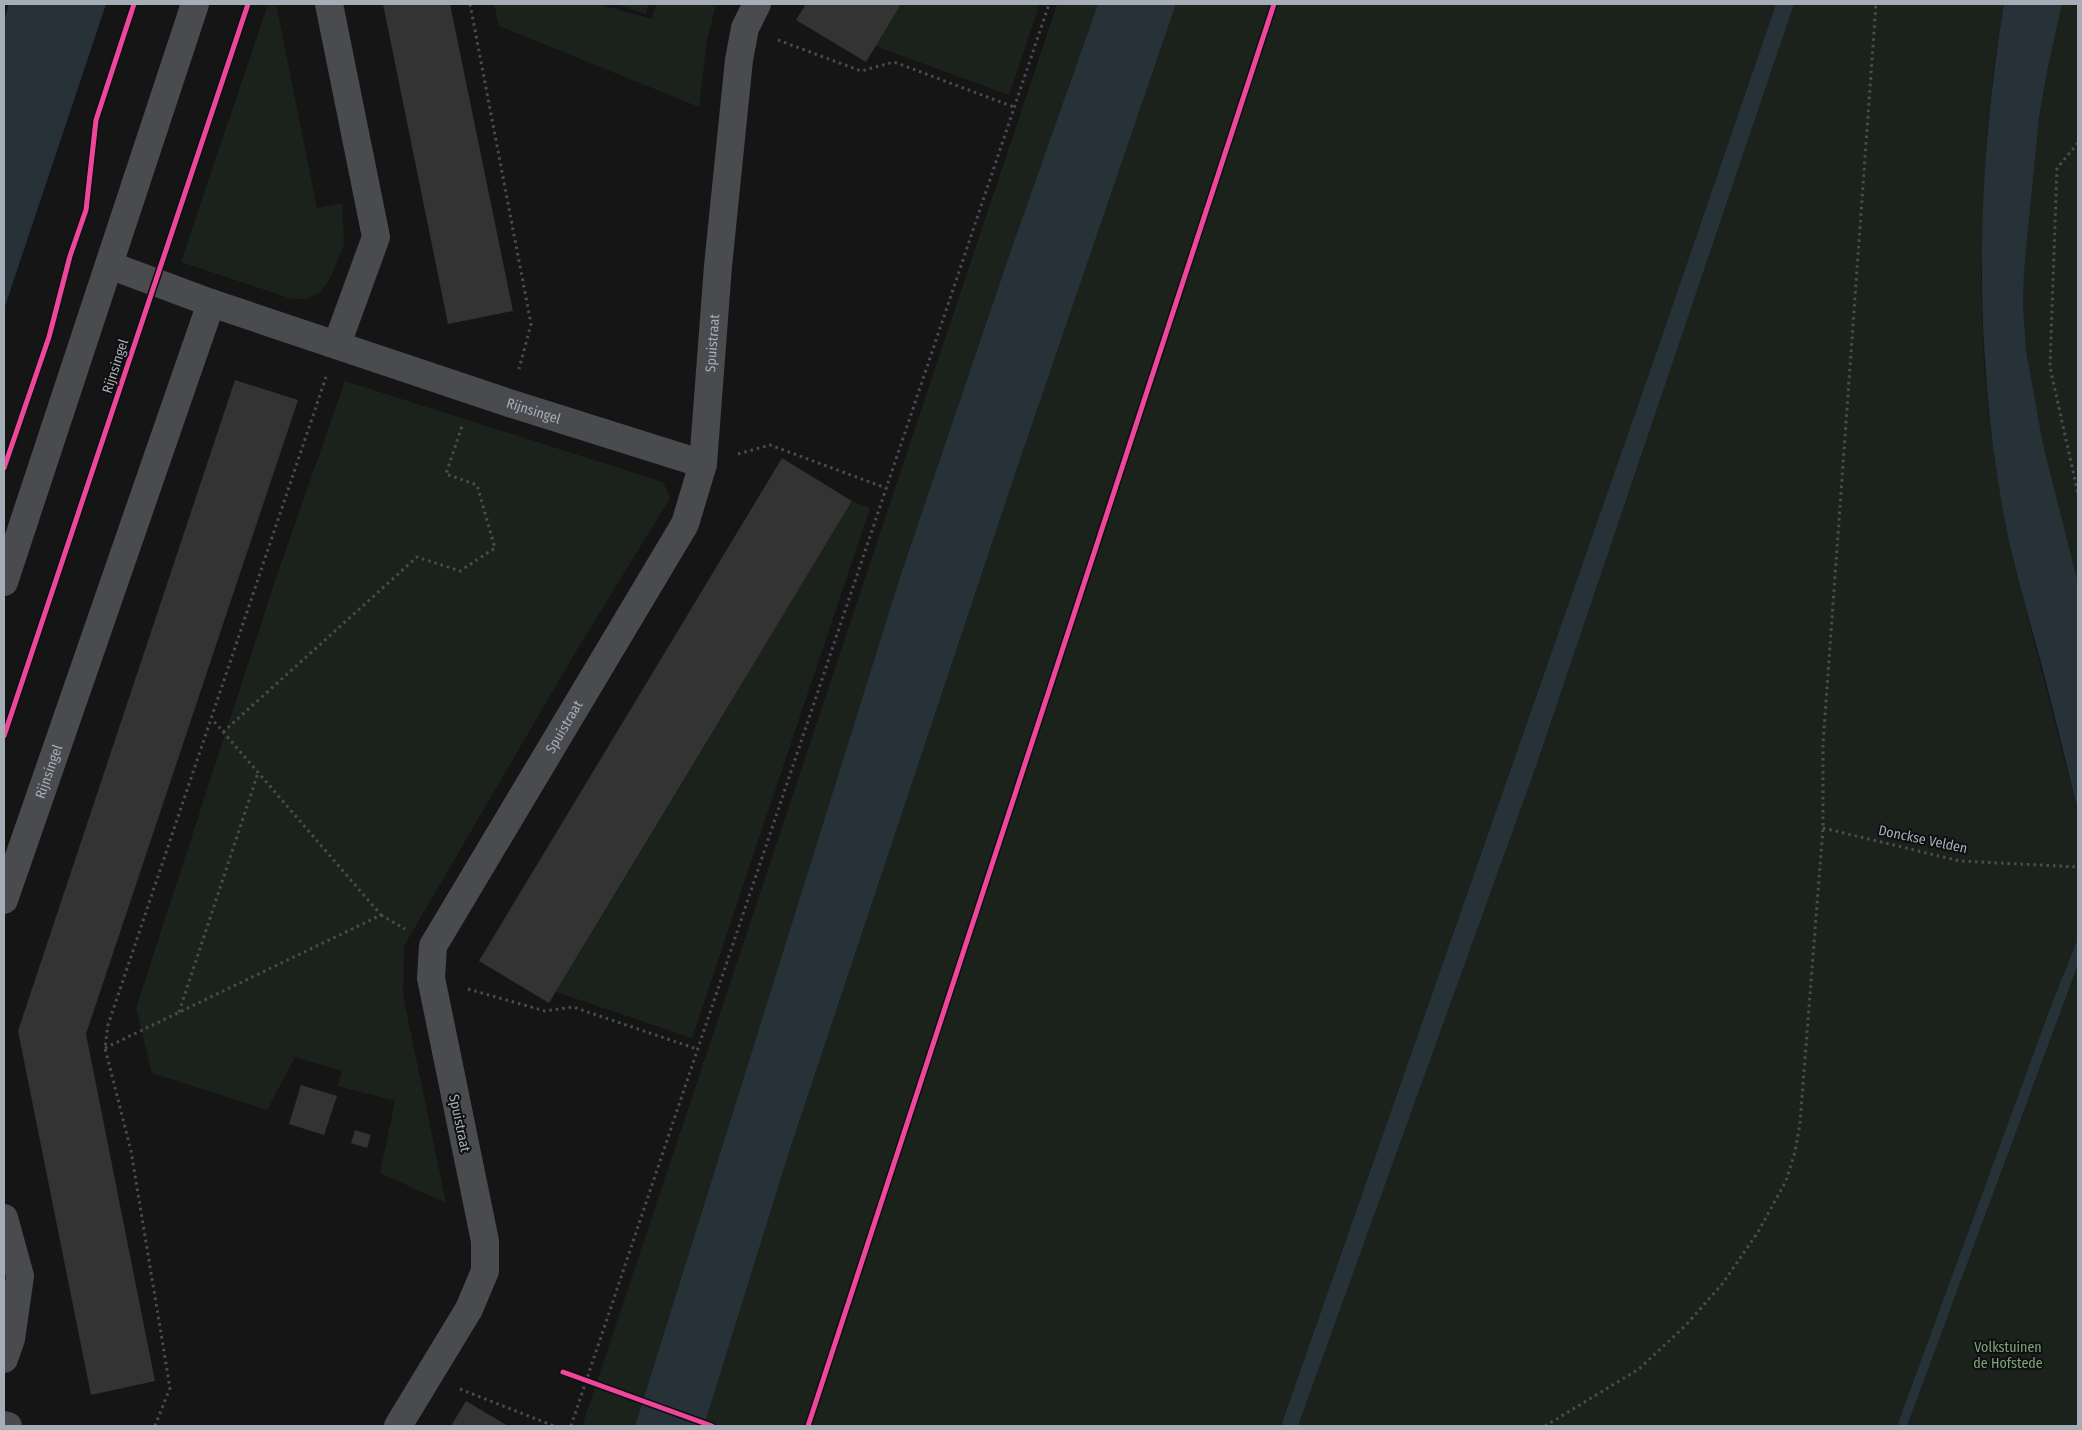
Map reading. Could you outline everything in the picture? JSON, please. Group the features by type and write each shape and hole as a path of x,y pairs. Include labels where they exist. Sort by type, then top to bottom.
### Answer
{"street":[{"path":"4,582 194,4"},
{"path":"329,4 376,237 337,344"},
{"name":"Spuistraat","path":"398,1426 469,1309 485,1271 485,1241 431,978 433,946 685,524 703,464 718,266 739,60 745,28 757,4"},
{"name":"Rijnsingel","path":"109,265 210,303 509,403 703,464"},
{"name":"Rijnsingel","path":"4,900 210,303"},
{"path":"4,1218 20,1276 11,1338 4,1359"},
{"path":"4,1425 8,1426"}],"path":[{"path":"470,4 531,324 509,403"},
{"path":"571,1426 1049,4"},
{"path":"1544,1426 1639,1369 1686,1326 1723,1283 1758,1232 1786,1181 1795,1152 1800,1123 1823,828 1823,734 1876,4"},
{"path":"745,28 860,71 894,62 1014,107"},
{"path":"2078,143 2057,168 2050,367 2078,494"},
{"path":"155,1426 170,1388 130,1151 104,1048 108,1025 337,344"},
{"path":"223,732 417,557 460,571 495,548 477,485 446,474 473,390"},
{"path":"703,464 770,444 886,488"},
{"path":"104,1048 382,916 212,719"},
{"path":"179,1012 258,773"},
{"path":"431,978 545,1011 573,1007 697,1049"},
{"path":"428,1377 554,1426"},
{"path":"578,1377 593,1383"}],"green space":[{"path":"268,4 276,4 317,208 342,203 344,245 329,281 319,293 306,299 292,299 181,262"},
{"path":"494,4 598,4 652,19 656,4 716,4 707,40 699,107 499,26"},
{"path":"616,4 649,4 646,14"},
{"path":"901,4 1040,4 1009,95 875,46"},
{"path":"1057,4 1098,4 1010,253 900,577 635,1426 582,1426"},
{"path":"1176,4 1776,4 1658,348 1281,1426 704,1426 789,1152 1014,477"},
{"path":"1794,4 2004,4 1994,67 1987,134 1981,277 1984,365 2004,516 2014,564 2078,811 2078,938 2054,998 1897,1426 1298,1426 1534,772"},
{"path":"2062,4 2078,4 2078,583 2043,444 2026,350 2023,306 2024,272 2039,118"},
{"path":"345,381 663,482 670,498 572,658 404,946 403,995 446,1203 380,1173 395,1101 338,1086 342,1071 295,1057 267,1110 152,1073 136,1008 276,578"},
{"path":"852,501 870,508 692,1038 556,992"},
{"name":"Volkstuinen de Hofstede","path":"2078,966 2078,1426 1907,1426"}],"shaded area":[{"path":"9,4 106,4 4,309 4,21"},
{"path":"1098,4 1176,4 1014,477 789,1152 704,1426 635,1426 900,577 1010,253"},
{"path":"1776,4 1794,4 1534,772 1298,1426 1281,1426 1658,348"},
{"path":"2004,4 2062,4 2039,118 2024,272 2023,306 2026,350 2043,444 2078,583 2078,811 2051,700 2021,590 2004,516 1987,388 1982,260 1984,195 1988,131"},
{"path":"2078,938 2078,965 1907,1426 1897,1426 2054,998"}],"building":[{"path":"383,4 450,4 513,311 448,324"},
{"path":"806,4 901,4 866,62 796,20"},
{"path":"235,380 298,400 86,1034 155,1381 91,1395 18,1031"},
{"path":"782,458 852,501 549,1003 479,961"},
{"path":"301,1085 337,1096 324,1135 289,1124"},
{"path":"355,1130 371,1135 367,1148 351,1143"},
{"path":"466,1401 508,1426 451,1426"}],"cycle path":[{"path":"4,468 49,337 70,256 86,210 96,120 134,4"},
{"path":"4,736 248,4"},
{"path":"808,1426 1274,4"},
{"path":"563,1372 712,1426"}]}
